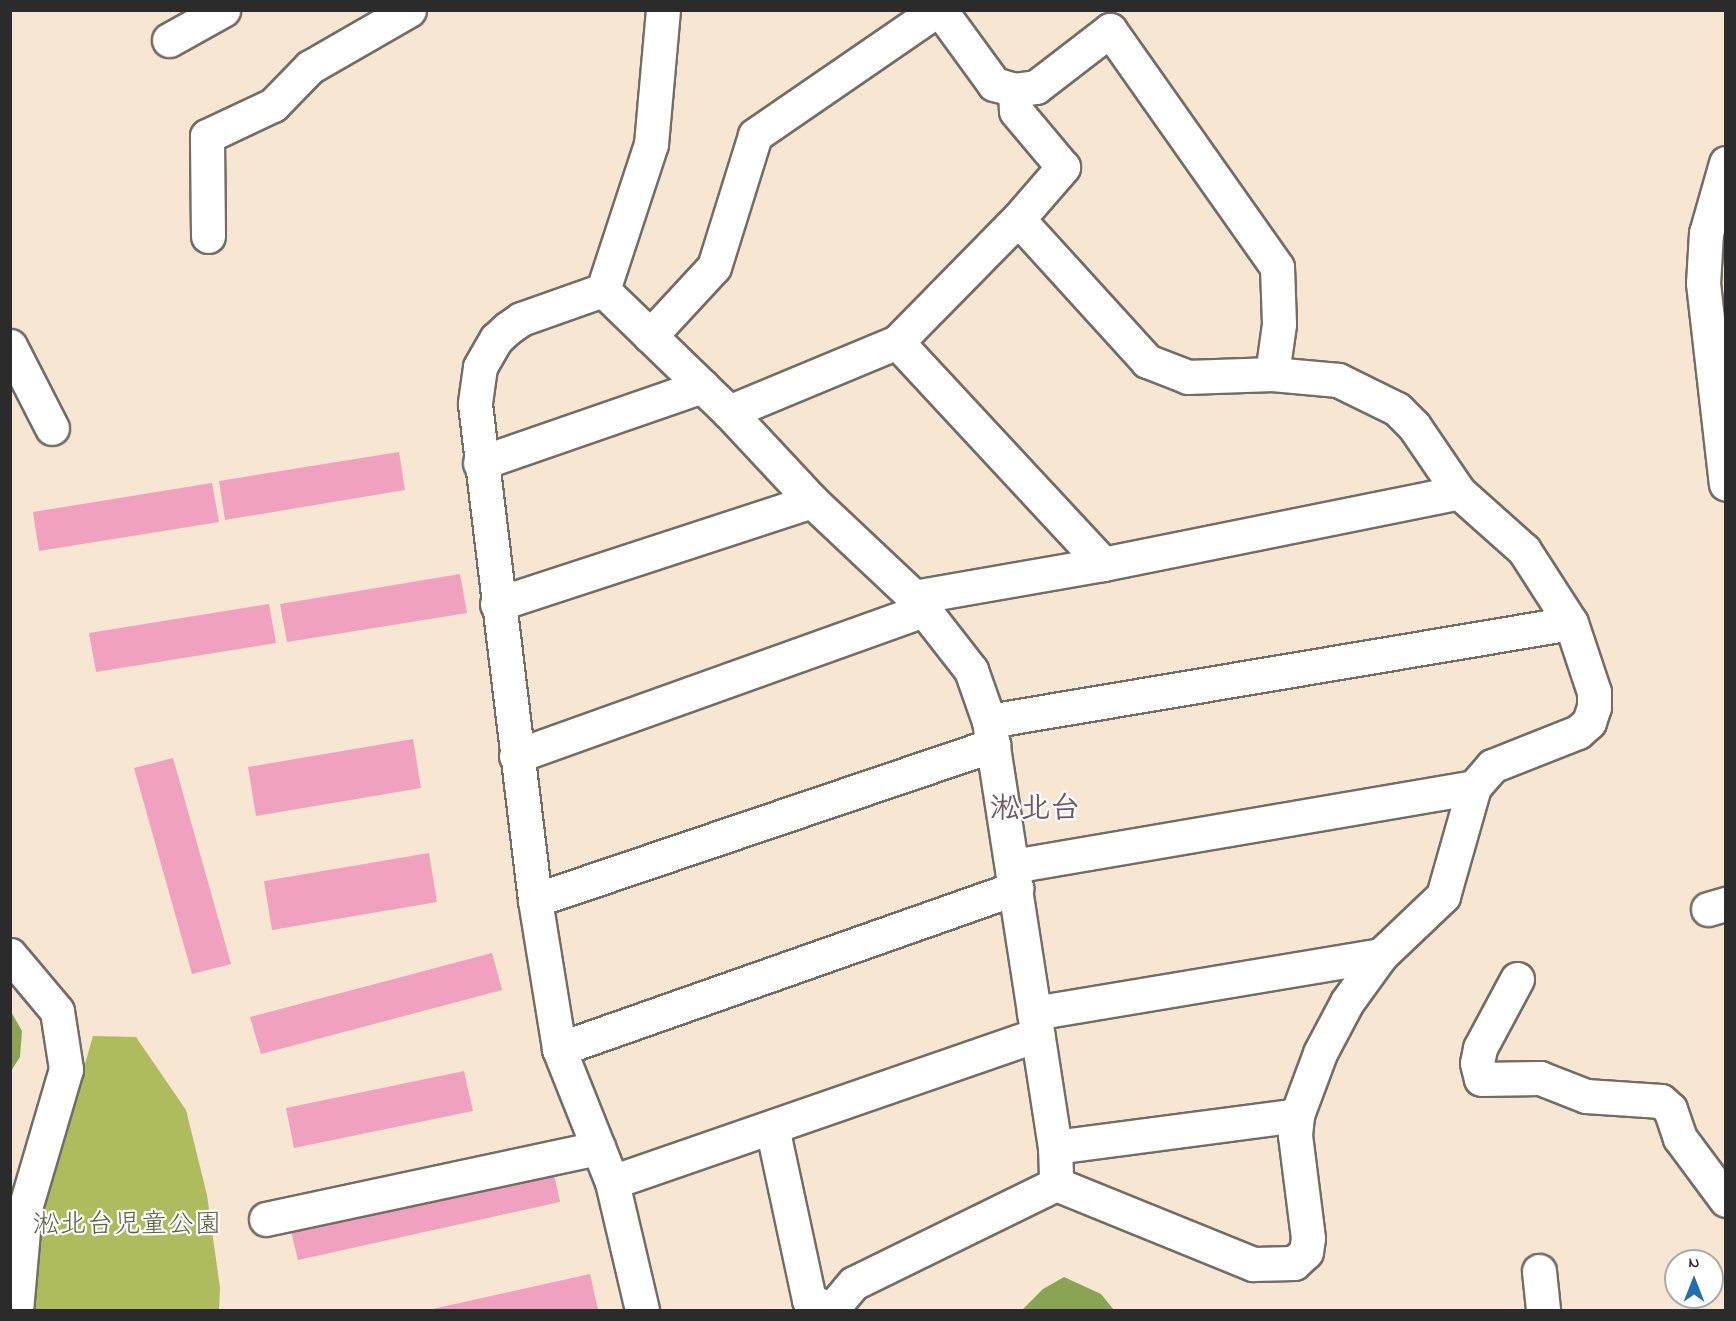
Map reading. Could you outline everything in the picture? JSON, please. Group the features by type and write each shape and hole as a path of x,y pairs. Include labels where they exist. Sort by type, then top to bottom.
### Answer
{"street":[{"path":"169,40 224,10"},
{"path":"208,236 207,136 273,105 310,66 409,10"},
{"path":"603,290 651,144 663,10"},
{"path":"650,336 714,267 755,135 938,10 994,84 1015,90 1036,87 1110,30 1277,267 1280,324 1272,374"},
{"path":"729,412 897,342 1018,219 1063,166 1016,111 1015,90"},
{"path":"1725,163 1706,232 1703,283 1725,484"},
{"path":"771,1127 809,1300 831,1311 854,1283 1056,1184 1253,1264 1294,1263 1306,1252 1308,1238 1295,1135 1298,1115 1320,1053 1347,1002 1381,955 1443,896 1474,787 1492,766 1578,732 1589,722 1594,707 1593,692 1571,623 1524,550 1459,492 1414,426 1397,409 1338,380 1272,374 1188,377 1146,361 1018,219"},
{"path":"603,290 729,412 812,501 919,603 971,670 991,733 1055,1147 1056,1184"},
{"path":"603,290 521,319 496,339 480,367 475,384 480,463 516,756 535,900 559,1049 612,1182 642,1311"},
{"path":"897,342 1103,564"},
{"path":"10,346 52,428"},
{"path":"480,463 702,386"},
{"path":"516,756 919,603 1459,492"},
{"path":"497,604 812,501"},
{"path":"535,900 991,733 1571,623"},
{"path":"559,1049 1014,877 1474,787"},
{"path":"10,955 57,1011 66,1069 25,1208 16,1311"},
{"path":"612,1182 771,1127 1036,1024 1381,955"},
{"path":"1517,979 1480,1048 1477,1063 1481,1079 1540,1078 1586,1096 1661,1101 1670,1109 1680,1138 1725,1200"},
{"path":"1055,1147 1298,1115"},
{"path":"266,1219 598,1148"},
{"path":"1539,1271 1543,1311"}],"green space":[{"path":"10,1010 22,1031 20,1057 11,1071"},
{"name":"淞北台児童公園","path":"93,1036 136,1037 186,1110 207,1195 220,1288 219,1310 33,1310 47,1196"},
{"path":"1064,1277 1101,1294 1114,1310 1022,1310 1043,1289"}],"building":[{"path":"399,452 405,490 225,520 219,481"},
{"path":"212,483 219,522 39,551 33,512"},
{"path":"460,574 467,613 287,642 280,604"},
{"path":"269,604 276,643 96,672 89,633"},
{"path":"413,739 421,788 256,816 248,767"},
{"path":"173,758 231,964 192,974 134,768"},
{"path":"429,853 437,902 272,930 264,881"},
{"path":"492,953 502,990 261,1054 250,1017"},
{"path":"464,1071 473,1111 294,1148 286,1108"},
{"path":"552,1165 560,1202 298,1260 289,1223"},
{"path":"590,1274 598,1310 428,1310"}],"district":[{"name":"淞北台","path":"1035,810"}]}
